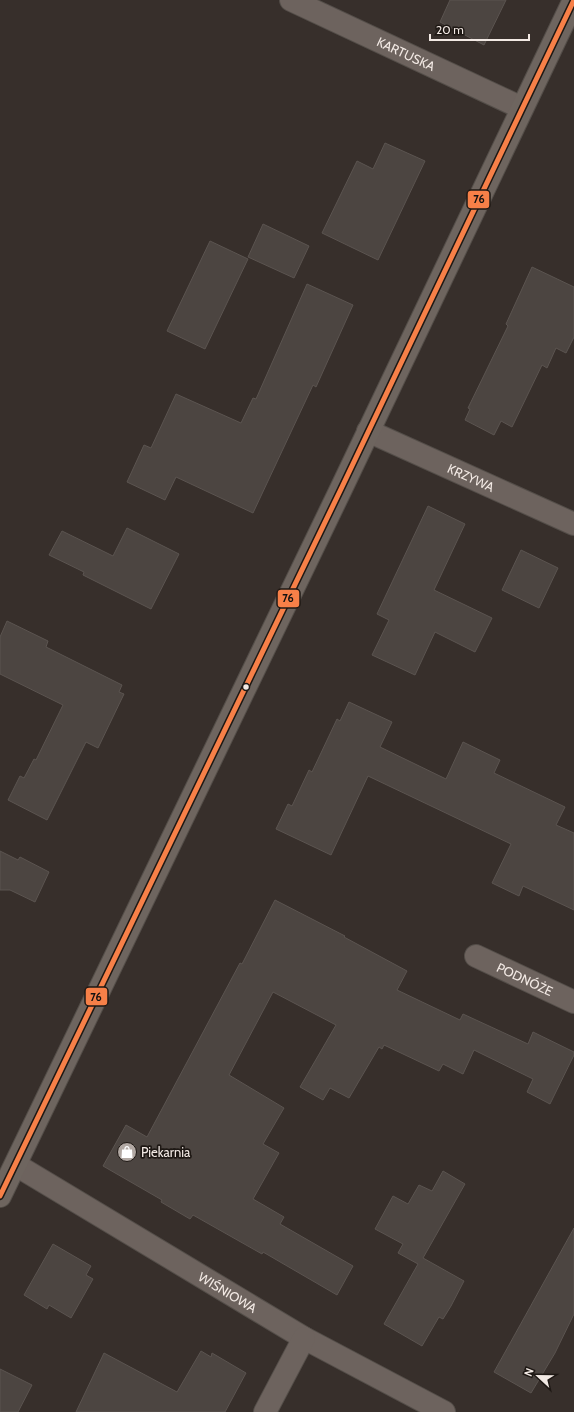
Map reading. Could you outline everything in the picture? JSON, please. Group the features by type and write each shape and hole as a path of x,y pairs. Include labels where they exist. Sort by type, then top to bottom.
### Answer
{"main road":[{"path":"0,1196 574,0"}],"street":[{"name":"KARTUSKA","path":"291,0 522,108"},
{"name":"KRZYWA","path":"368,431 574,524"},
{"name":"PODNÓŻE","path":"476,956 574,1002"},
{"name":"WIŚNIOWA","path":"16,1165 304,1338 444,1412"},
{"path":"265,1412 304,1338"}],"building":[{"path":"450,0 506,0 484,45 440,22"},
{"path":"385,143 425,161 378,260 322,233 357,161 373,169"},
{"path":"263,224 309,246 294,278 248,257"},
{"path":"210,241 248,259 205,349 167,331"},
{"path":"532,267 574,287 574,337 566,353 556,348 547,368 542,365 512,427 501,421 494,435 465,420 470,409 468,408 508,326 506,324"},
{"path":"307,284 353,305 316,387 313,385 253,513 176,477 165,500 127,482 144,445 151,448 176,394 241,423 253,398 256,399"},
{"path":"428,506 465,524 434,590 492,618 475,652 435,632 415,675 372,655 389,620 377,614"},
{"path":"127,528 179,554 151,609 83,575 84,572 49,555 62,531 113,556"},
{"path":"521,550 558,568 539,608 502,590"},
{"path":"7,621 48,641 46,647 122,685 119,692 124,694 98,748 86,742 47,820 8,800 20,776 24,778 34,759 36,760 63,705 0,674 0,637"},
{"path":"349,702 392,722 380,747 446,779 463,742 500,760 494,773 565,807 556,825 574,833 574,910 523,886 519,896 492,883 511,844 368,776 331,855 276,829 288,804 292,806 309,770 312,772 337,719 340,721"},
{"path":"0,851 18,860 20,857 49,872 35,902 10,890 0,890"},
{"path":"275,900 345,936 344,937 407,971 397,990 460,1020 463,1014 528,1044 533,1032 574,1052 574,1055 550,1104 527,1092 533,1079 474,1050 463,1074 443,1064 439,1071 384,1045 382,1049 379,1047 349,1098 330,1088 323,1100 300,1087 336,1025 273,992 229,1075 284,1108 263,1144 279,1153 253,1199 284,1217 280,1224 353,1266 337,1295 263,1252 262,1254 193,1215 190,1219 161,1202 162,1200 103,1166 126,1125 147,1137 240,963 242,964"},
{"path":"443,1171 465,1184 423,1258 464,1281 443,1319 439,1317 422,1346 384,1324 418,1264 398,1253 403,1244 375,1229 393,1196 408,1204 419,1185 432,1191"},
{"path":"574,1228 574,1314 555,1353 531,1393 494,1372"},
{"path":"53,1244 91,1266 86,1275 93,1279 71,1318 49,1305 47,1309 24,1295"},
{"path":"201,1351 211,1357 212,1353 246,1373 225,1412 76,1412 104,1353 177,1392"},
{"path":"0,1369 32,1385 18,1412 0,1412"}],"transit line":[{"name":"76","path":"0,1196 341,489 574,0"}],"place":[{"name":"Piekarnia","path":"127,1152"}]}
